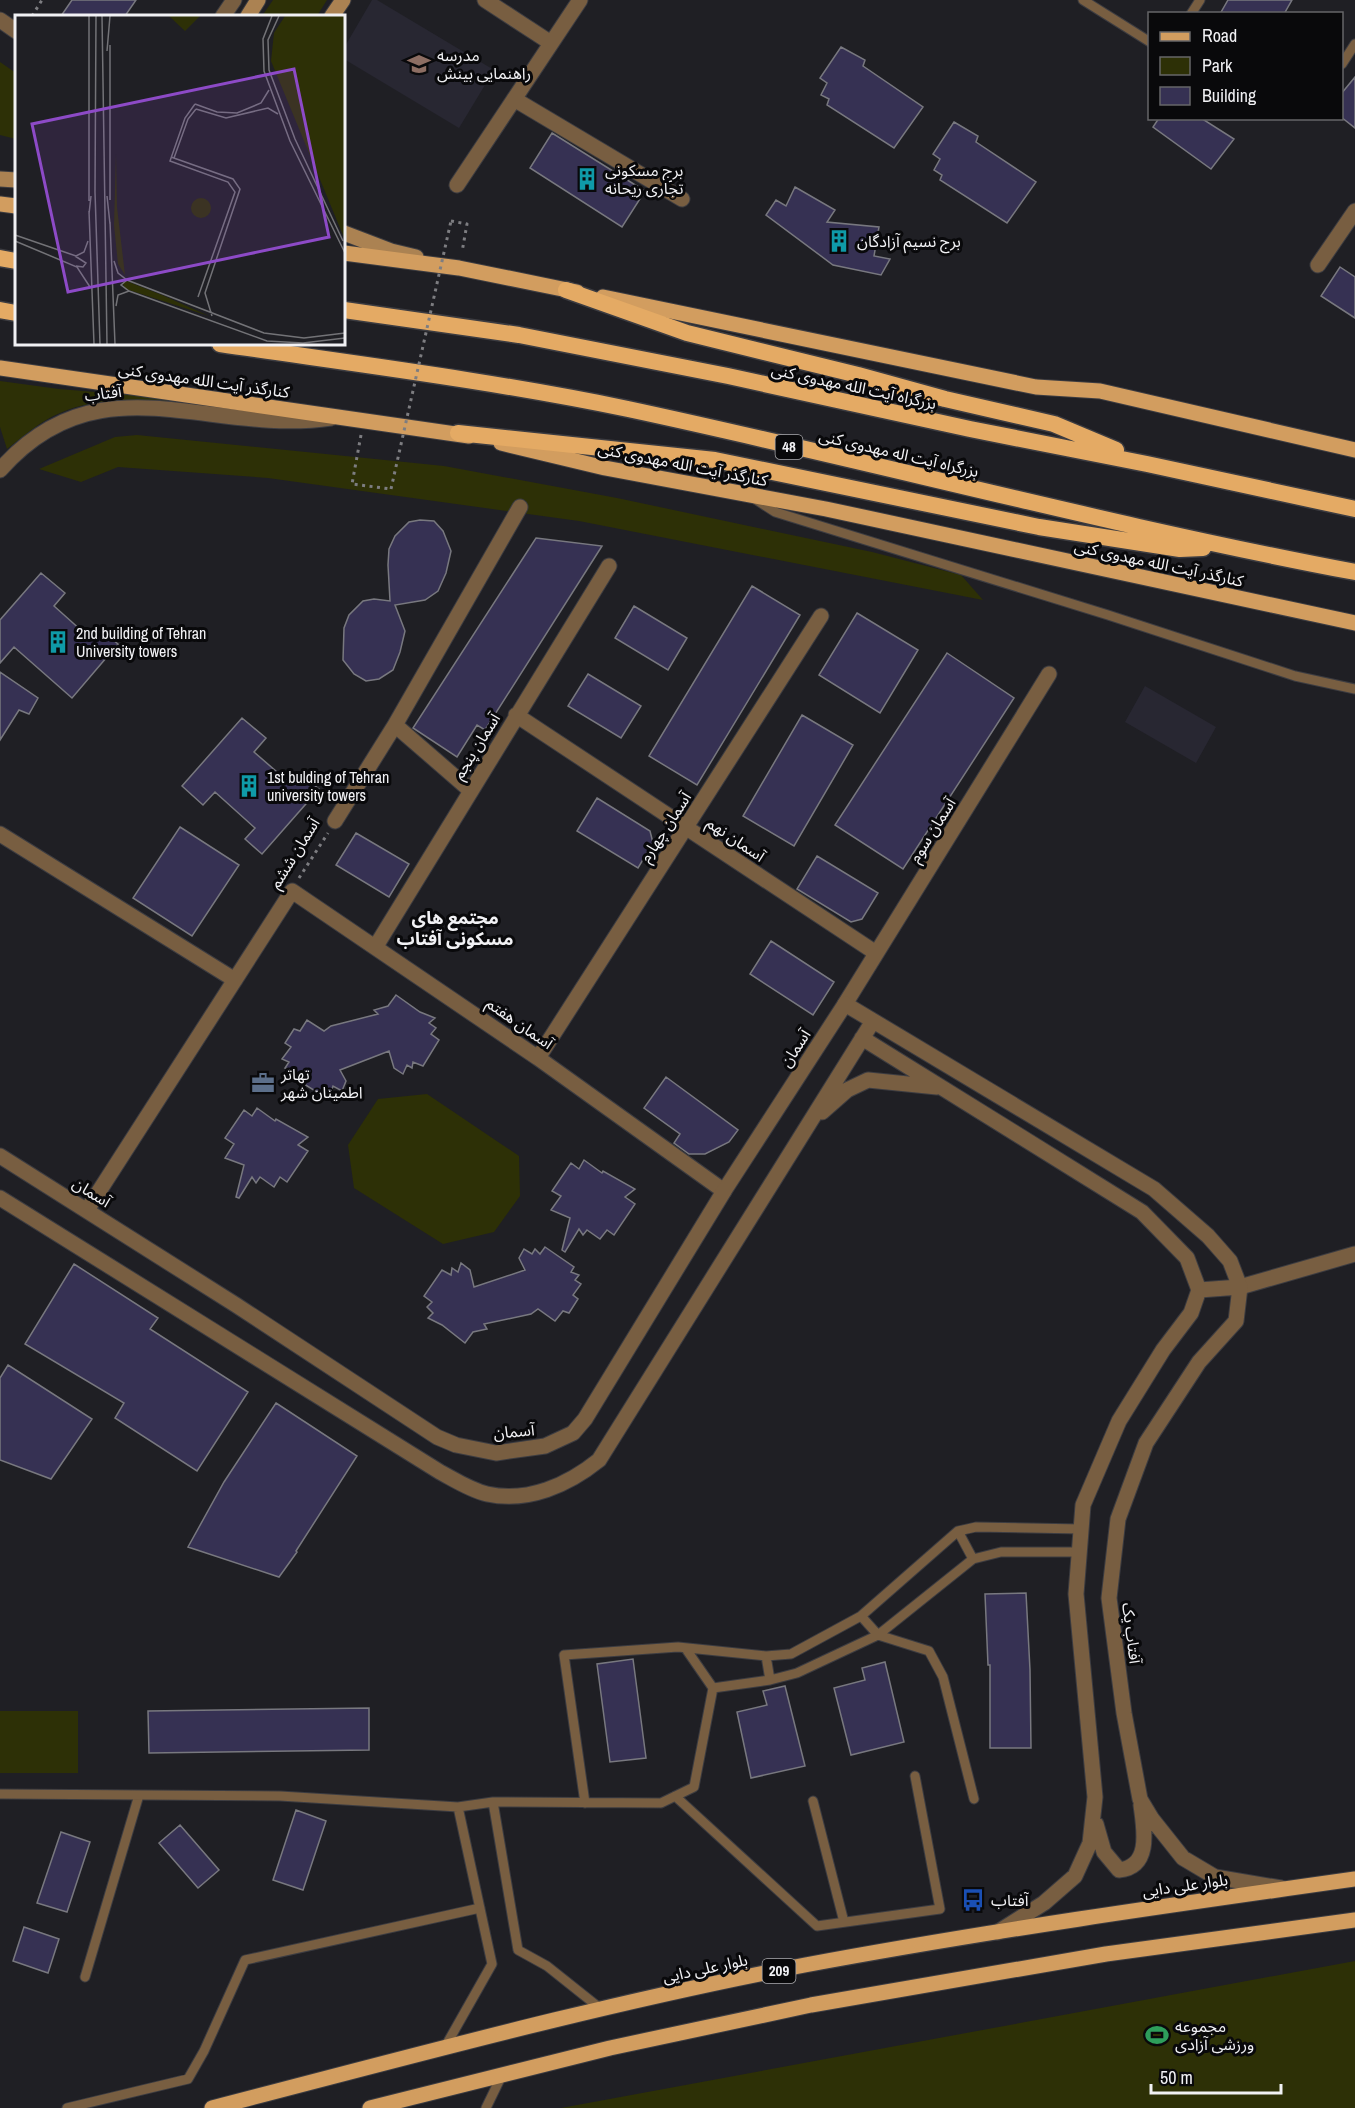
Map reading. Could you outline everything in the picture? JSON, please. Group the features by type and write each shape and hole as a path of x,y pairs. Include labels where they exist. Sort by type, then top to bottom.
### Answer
{"highway":[{"path":"0,258 15,261"},
{"path":"566,290 687,333 1053,424 1148,464"},
{"name":"بزرگراه آیت الله مهدوی کنی","path":"345,309 519,335 1148,464 1355,509"},
{"path":"0,310 15,313"},
{"name":"بزرگراه آیت اله مهدوی کنی","path":"226,345 393,368 626,409 1228,548 1355,572"},
{"path":"458,434 715,460 1039,527 1180,549 1228,548"}],"main road":[{"path":"249,15 258,0"},
{"path":"333,15 343,0"},
{"path":"0,179 15,180"},
{"path":"0,204 15,206"},
{"path":"345,233 391,251 459,268 1036,387 1100,391 1355,450"},
{"path":"345,253 459,268"},
{"name":"کنارگذر آیت الله مهدوی کنی","path":"0,368 458,434 605,468 838,512 1355,623"},
{"name":"بلوار علی دایی","path":"212,2108 601,2009 804,1965 1100,1916 1355,1880"},
{"path":"370,2108 610,2048 811,2005 1106,1954 1355,1920"}],"street":[{"path":"225,15 234,0"},
{"path":"484,0 551,43"},
{"path":"457,185 580,0"},
{"path":"0,20 15,30"},
{"path":"514,99 682,199"},
{"path":"1318,265 1355,211"},
{"name":"آفتاب","path":"0,470 17,451 48,428 80,414 100,410 151,408 281,421 336,418"},
{"name":"آسمان ششم","path":"335,821 395,725 520,507"},
{"name":"آسمان پنجم","path":"376,946 609,566"},
{"name":"آسمان چهارم","path":"538,1058 821,616"},
{"name":"آسمان سوم","path":"845,1004 1049,674"},
{"name":"آسمان نهم","path":"516,715 876,953"},
{"path":"395,725 470,790"},
{"path":"0,834 235,980"},
{"name":"آسمان ششم","path":"87,1210 292,891"},
{"name":"آسمان هفتم","path":"292,891 538,1058 724,1191"},
{"path":"845,1004 1154,1188 1209,1236 1230,1262 1240,1287"},
{"name":"آسمان","path":"0,1156 437,1437 456,1445 496,1453 545,1446 573,1433 585,1419 724,1191 845,1004"},
{"path":"0,1198 440,1472 486,1494 511,1497 561,1485 582,1474 599,1460 873,1021"},
{"path":"862,1038 1142,1212 1187,1258 1199,1290 1191,1313 1163,1350 1119,1422 1083,1505 1076,1594 1095,1797 1090,1843 1075,1876 1044,1903 996,1934"},
{"path":"808,1124 847,1090 868,1080 941,1087"},
{"path":"1199,1290 1240,1287 1355,1254"},
{"name":"آفتاب یک","path":"1240,1287 1236,1321 1199,1362 1146,1443 1118,1519 1109,1598 1124,1713 1140,1798 1152,1819 1183,1858 1215,1877 1286,1889"},
{"path":"1093,1816 1104,1852 1119,1870 1127,1869 1137,1863 1143,1847 1144,1832 1140,1798"}],"lane":[{"path":"1083,0 1148,41"},
{"path":"1343,61 1355,44"},
{"path":"748,494 775,512 1108,615 1294,676 1355,689"},
{"path":"585,1803 564,1655 678,1647 766,1656 791,1654 861,1616 958,1531 976,1527 1081,1529"},
{"path":"958,1531 974,1559"},
{"path":"713,1688 770,1680 797,1673 878,1635 974,1559 1001,1552 1079,1552"},
{"path":"861,1616 878,1635 929,1651 943,1677 974,1799"},
{"path":"0,1794 280,1796 458,1807 493,1802 661,1803 694,1787 713,1688 686,1649"},
{"path":"766,1656 770,1680"},
{"path":"675,1796 817,1926 940,1909 915,1776"},
{"path":"85,1977 139,1795"},
{"path":"493,1802 518,1950 547,1966 601,2009"},
{"path":"813,1802 844,1922"},
{"path":"445,2047 492,1964 458,1807"},
{"path":"67,2108 188,2079 204,2050 245,1960 480,1908"},
{"path":"486,2108 502,2075"}],"path":[{"path":"33,15 42,0"},
{"path":"364,421 352,484 391,489 451,221 467,224 459,268"},
{"name":"آسمان ششم","path":"292,891 335,821"}],"shaded area":[{"name":"مدرسه راهنمایی بینش","path":"372,0 377,0 494,70 459,128 345,60 345,46"},
{"path":"1145,686 1216,727 1196,763 1125,722"}],"green space":[{"path":"273,0 327,0 318,15 263,15"},
{"path":"0,62 15,72 15,139 0,135"},
{"path":"0,381 132,395 242,411 150,401 103,402 81,406 53,416 7,449 0,427"},
{"path":"137,435 444,466 617,498 872,552 961,575 983,600 579,521 268,478 118,467 81,482 39,469 115,437"},
{"path":"427,1094 519,1156 520,1196 494,1232 443,1244 354,1188 348,1145 378,1099"},
{"path":"0,1711 78,1711 78,1773 0,1773"},
{"name":"مجموعه ورزشی آزادی","path":"1355,1961 1355,2108 561,2108"}],"building":[{"path":"72,0 136,0 126,15 62,15"},
{"path":"1228,0 1292,0 1285,12 1221,12"},
{"path":"841,47 865,60 863,66 923,107 894,148 827,105 829,99 821,95 827,83 820,78"},
{"path":"1355,77 1355,128 1343,119 1343,92"},
{"path":"1158,120 1204,120 1234,139 1211,169 1153,127"},
{"path":"954,122 978,136 976,142 1036,182 1007,223 940,180 942,175 934,170 940,159 933,154"},
{"name":"برج مسکونی تجاری ریحانه","path":"552,133 645,191 622,227 530,168"},
{"name":"برج نسیم آزادگان","path":"795,187 835,210 827,222 879,227 874,256 890,259 881,275 833,265 766,215 776,200 786,206"},
{"path":"1340,267 1355,277 1355,318 1321,296"},
{"path":"434,521 443,531 451,551 446,573 438,591 425,600 395,605 405,631 400,652 393,670 379,679 366,681 354,674 343,660 344,628 349,615 363,601 374,599 390,601 389,549 395,536 409,522"},
{"path":"536,538 602,546 485,730 477,725 457,757 413,728"},
{"name":"2nd building of Tehran University towers","path":"41,573 65,593 54,606 92,640 101,630 118,644 72,698 14,647 0,663 0,620"},
{"path":"752,586 800,615 697,785 649,756"},
{"path":"634,606 687,638 668,670 615,638"},
{"path":"857,613 918,650 880,713 819,675"},
{"path":"947,653 1014,698 903,869 835,825"},
{"path":"0,672 38,698 29,714 19,710 0,740"},
{"path":"588,674 641,706 621,738 568,706"},
{"path":"802,715 853,745 794,846 743,816"},
{"name":"1st bulding of Tehran university towers","path":"242,718 266,738 254,752 292,785 302,775 319,789 262,854 245,839 255,828 215,792 203,805 182,786"},
{"path":"597,798 650,831 653,843 638,868 577,831"},
{"path":"180,827 239,865 192,936 133,898"},
{"path":"356,833 409,864 389,897 336,865"},
{"path":"817,856 878,893 862,919 851,922 797,889"},
{"path":"771,941 834,982 813,1015 750,974"},
{"path":"396,995 420,1012 435,1018 429,1023 436,1028 431,1034 439,1040 423,1066 413,1062 412,1068 407,1065 403,1074 394,1068 389,1051 340,1070 346,1081 342,1091 333,1086 331,1092 325,1087 320,1094 291,1076 293,1070 285,1068 289,1062 282,1059 291,1047 285,1043 294,1029 300,1031 307,1020 324,1031 331,1026 378,1014 374,1010 388,1006"},
{"path":"666,1077 738,1130 729,1142 705,1154 689,1154 674,1143 680,1134 644,1108"},
{"path":"257,1108 275,1121 276,1119 308,1137 298,1145 308,1151 287,1182 280,1177 274,1187 260,1177 256,1183 252,1177 239,1198 236,1197 244,1165 225,1158 234,1144 225,1138 244,1110 252,1116"},
{"path":"584,1160 602,1173 603,1171 635,1189 625,1197 635,1204 614,1235 607,1230 600,1239 587,1230 583,1235 579,1229 565,1252 562,1250 570,1218 551,1210 561,1196 552,1191 571,1163 579,1169"},
{"path":"545,1247 574,1267 571,1272 579,1275 575,1280 581,1284 573,1295 578,1299 569,1313 563,1311 555,1321 538,1309 531,1314 484,1324 487,1329 473,1332 465,1343 442,1325 428,1318 433,1313 427,1307 432,1302 424,1296 442,1270 451,1275 452,1268 458,1272 461,1263 470,1270 474,1287 525,1270 519,1258 524,1249 532,1254 535,1249 540,1254"},
{"path":"74,1264 158,1318 150,1329 248,1392 197,1471 115,1418 124,1403 25,1344"},
{"path":"8,1365 92,1419 51,1479 0,1460 0,1378"},
{"path":"276,1403 357,1456 279,1577 188,1547 224,1482"},
{"path":"1026,1593 1031,1748 990,1748 990,1665 988,1665 985,1594"},
{"path":"633,1659 646,1758 610,1762 597,1664"},
{"path":"885,1662 904,1742 851,1755 834,1688 865,1680 862,1668"},
{"path":"785,1686 805,1766 751,1778 737,1712 767,1705 763,1691"},
{"path":"369,1708 369,1750 149,1753 148,1711"},
{"path":"296,1810 326,1821 303,1890 273,1880"},
{"path":"180,1825 219,1870 198,1888 159,1843"},
{"path":"61,1832 90,1842 67,1912 37,1903"},
{"path":"24,1927 59,1939 48,1973 13,1961"}],"place":[{"name":"مدرسه راهنمایی بینش","path":"419,64"},
{"name":"برج مسکونی تجاری ریحانه","path":"587,179"},
{"name":"برج نسیم آزادگان","path":"839,241"},
{"name":"2nd building of Tehran University towers","path":"58,642"},
{"name":"1st bulding of Tehran university towers","path":"249,786"},
{"name":"تهاتر اطمینان شهر","path":"263,1083"},
{"name":"آفتاب","path":"973,1900"},
{"name":"مجموعه ورزشی آزادی","path":"1157,2035"}],"district":[{"name":"مجتمع های مسکونی آفتاب","path":"455,928"}]}
